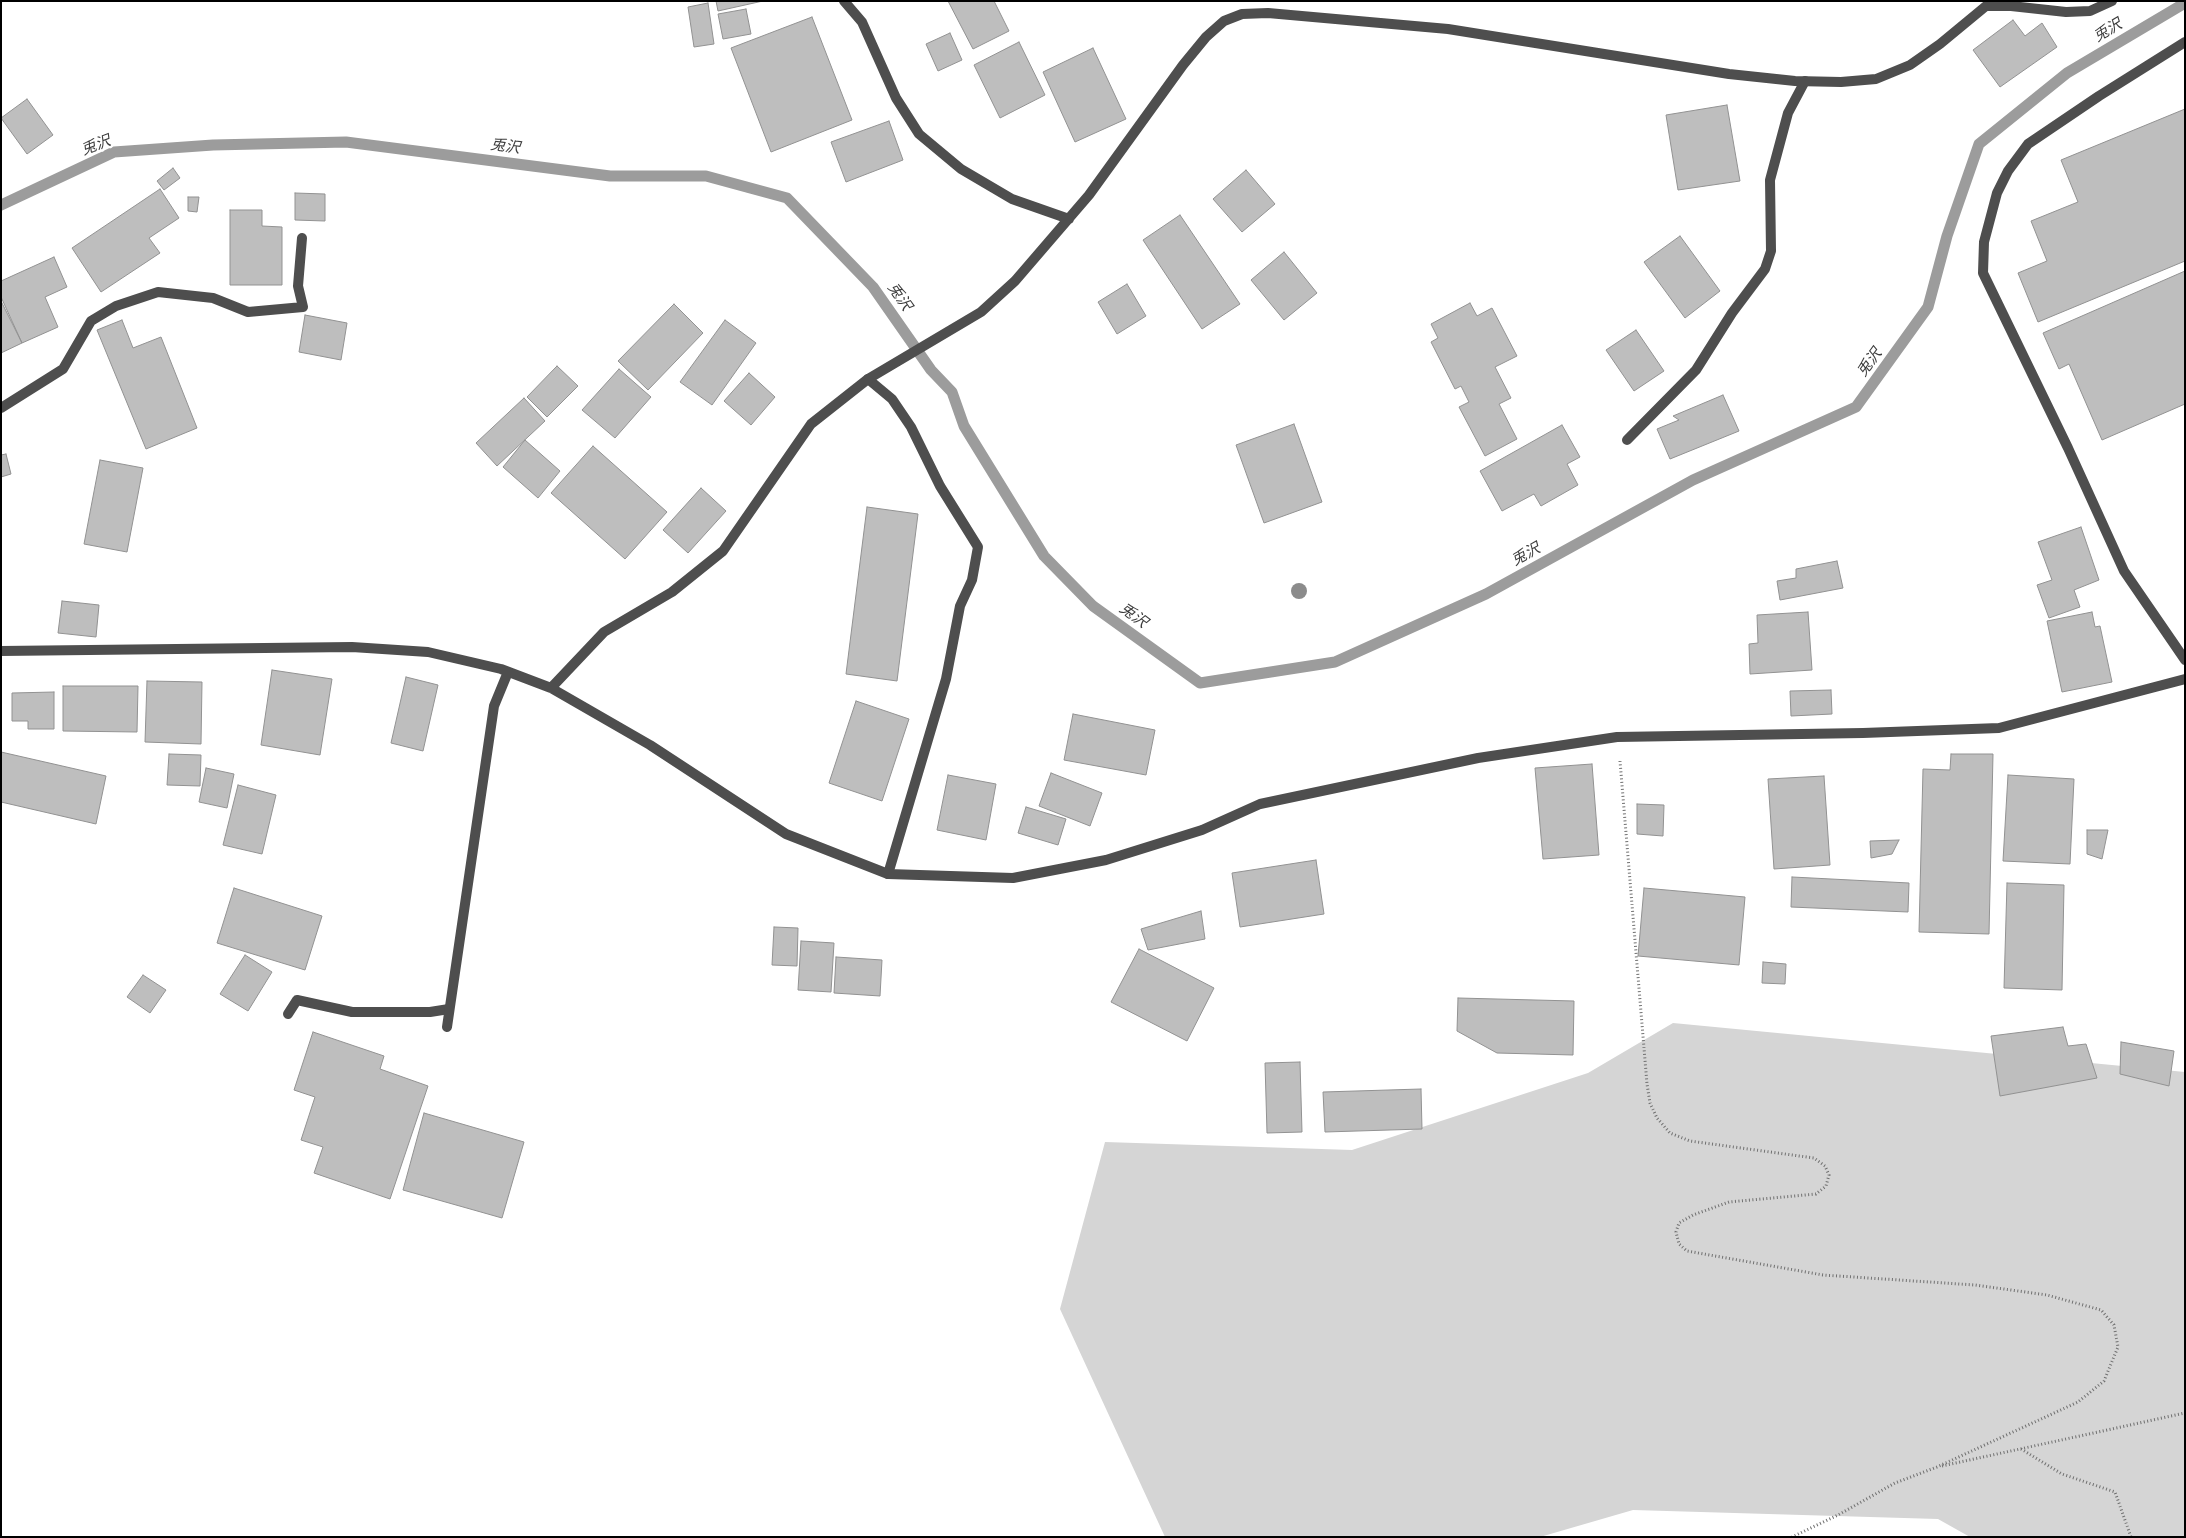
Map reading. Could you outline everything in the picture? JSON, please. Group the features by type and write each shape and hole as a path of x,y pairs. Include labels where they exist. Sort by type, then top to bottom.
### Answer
{"street":[{"path":"844,1 862,22 896,98 919,134 961,169 1012,199 1069,219"},
{"path":"551,688 604,632 672,592 723,550 811,424 868,379 981,312 1015,281 1069,219 1206,37 1224,21 1242,14 1268,13 1448,28 1729,74 1805,81 1840,82 1876,79 1910,65 1940,44 1986,4 2066,12 2090,11 2112,1"},
{"path":"2185,42 2099,96 2028,144 2008,172 1997,193 1984,242 1983,273 2068,448 2124,571 2185,660"},
{"path":"1627,440 1696,370 1732,313 1764,269 1771,251 1770,180 1788,114 1805,81"},
{"path":"1,408 63,368 91,321 116,306 158,292 212,298 248,312 303,307 298,286 302,238"},
{"path":"868,379 892,399 911,427 940,486 978,547 972,580 960,606 946,679 888,874"},
{"path":"1,651 352,648 428,652 508,672 551,688 650,745 786,834 888,874 1013,878 1106,860 1202,830 1260,804 1478,758 1618,737 1862,733 1999,728 2185,679"},
{"path":"446,1027 494,706 508,672"},
{"path":"288,1014 297,1000 352,1012 430,1012 449,1009"}],"path":[{"path":"1618,737 1647,1084 1650,1103 1657,1118 1670,1133 1690,1141 1814,1158 1825,1166 1829,1175 1826,1186 1816,1194 1729,1202 1693,1215 1679,1223 1676,1232 1679,1244 1686,1251 1823,1275 1975,1286 2047,1295 2101,1310 2114,1325 2118,1347 2104,1381 2078,1402 1936,1467 1895,1483 1838,1515 1792,1537"},
{"path":"1936,1467 2185,1413"},
{"path":"2021,1449 2062,1474 2115,1492 2131,1537"}],"shaded area":[{"path":"1673,1023 2185,1072 2185,1537 1970,1537 1938,1519 1633,1510 1540,1537 1165,1537 1060,1309 1105,1142 1352,1150 1588,1073"}],"building":[{"path":"716,1 763,1 718,11"},
{"path":"948,1 994,1 1009,31 973,49"},
{"path":"708,3 714,44 694,47 688,7"},
{"path":"746,9 751,34 723,39 718,14"},
{"path":"812,17 852,120 771,152 731,48"},
{"path":"2013,20 2025,36 2042,23 2057,47 2000,87 1973,50"},
{"path":"950,33 962,60 938,71 926,44"},
{"path":"1019,42 1045,95 1000,118 974,65"},
{"path":"1093,48 1126,119 1075,142 1043,72"},
{"path":"27,99 53,135 27,154 1,118"},
{"path":"1727,105 1740,181 1678,190 1666,115"},
{"path":"2185,109 2185,261 2038,322 2018,273 2047,261 2031,221 2078,202 2061,160"},
{"path":"889,121 903,160 846,182 831,142"},
{"path":"173,168 180,178 164,190 157,181"},
{"path":"1246,170 1275,204 1242,232 1213,199"},
{"path":"160,189 179,218 149,238 160,253 101,292 72,248"},
{"path":"295,193 325,194 325,221 295,220"},
{"path":"188,197 199,197 197,212 188,211"},
{"path":"230,210 262,210 262,226 282,227 282,285 230,285"},
{"path":"1180,215 1240,304 1202,329 1143,240"},
{"path":"1680,236 1720,291 1685,318 1644,262"},
{"path":"1284,252 1317,293 1284,320 1251,280"},
{"path":"54,257 67,287 45,297 58,327 22,343 1,297 1,281"},
{"path":"2185,271 2185,404 2102,440 2069,364 2059,369 2043,333"},
{"path":"1127,284 1146,316 1117,334 1098,302"},
{"path":"1,301 22,343 1,353"},
{"path":"1470,303 1477,316 1492,308 1517,356 1495,367 1511,398 1499,404 1517,439 1485,456 1459,407 1469,402 1461,386 1455,389 1431,342 1438,338 1431,324"},
{"path":"674,304 703,333 648,390 618,361"},
{"path":"305,315 347,323 341,360 299,352"},
{"path":"122,320 133,348 161,337 197,428 146,449 97,330"},
{"path":"725,320 756,343 712,405 680,382"},
{"path":"1636,330 1664,371 1634,391 1606,350"},
{"path":"557,366 578,386 547,417 527,397"},
{"path":"619,369 651,397 615,438 582,410"},
{"path":"749,373 775,397 751,425 724,401"},
{"path":"1723,395 1739,431 1670,459 1657,429 1679,420 1673,416"},
{"path":"524,398 545,421 497,466 476,443"},
{"path":"1294,424 1322,502 1264,523 1236,445"},
{"path":"1562,425 1580,457 1567,464 1578,485 1541,506 1534,494 1502,511 1480,471"},
{"path":"525,440 560,471 538,498 503,467"},
{"path":"593,446 667,512 625,559 551,493"},
{"path":"6,454 11,474 1,477 1,455"},
{"path":"100,460 143,468 127,552 84,544"},
{"path":"701,488 726,511 688,553 663,530"},
{"path":"867,507 918,514 897,681 846,674"},
{"path":"2081,527 2099,580 2074,590 2080,607 2049,618 2037,585 2052,580 2038,542"},
{"path":"1837,561 1843,588 1780,600 1777,581 1796,578 1796,569"},
{"path":"62,601 99,605 96,637 58,633"},
{"path":"1808,612 1812,670 1750,674 1749,644 1758,643 1757,615"},
{"path":"2092,612 2095,627 2100,626 2112,682 2062,692 2047,621"},
{"path":"272,670 332,679 320,755 261,745"},
{"path":"406,677 438,685 423,751 391,743"},
{"path":"147,681 202,682 201,744 145,742"},
{"path":"63,686 138,686 137,732 63,731"},
{"path":"1831,690 1832,714 1791,716 1790,691"},
{"path":"54,692 54,729 28,729 28,721 12,721 12,693"},
{"path":"856,701 909,719 882,801 829,783"},
{"path":"1073,714 1155,730 1146,775 1064,760"},
{"path":"1,752 106,776 96,824 1,802"},
{"path":"169,754 201,755 200,786 167,785"},
{"path":"1951,754 1993,754 1989,934 1919,932 1923,769 1950,770"},
{"path":"1592,764 1599,855 1543,859 1535,768"},
{"path":"206,768 234,774 227,808 199,802"},
{"path":"1051,773 1102,793 1090,826 1039,806"},
{"path":"948,775 996,784 986,840 937,830"},
{"path":"2008,775 2074,779 2070,864 2003,861"},
{"path":"1824,776 1830,865 1774,869 1768,779"},
{"path":"238,785 276,795 262,854 223,845"},
{"path":"1637,804 1664,805 1663,836 1637,834"},
{"path":"1026,807 1066,819 1058,845 1018,833"},
{"path":"2087,830 2108,830 2102,859 2087,854"},
{"path":"1899,840 1892,854 1871,858 1870,841"},
{"path":"1316,860 1324,914 1240,927 1232,873"},
{"path":"1792,877 1909,883 1908,912 1791,907"},
{"path":"2007,883 2064,885 2062,990 2004,988"},
{"path":"234,888 322,916 305,970 217,943"},
{"path":"1644,888 1745,897 1739,965 1638,956"},
{"path":"1201,911 1205,939 1148,950 1141,929"},
{"path":"774,927 798,928 797,966 772,965"},
{"path":"801,941 834,943 831,992 798,990"},
{"path":"1139,949 1214,988 1187,1041 1111,1002"},
{"path":"245,955 272,972 248,1011 220,994"},
{"path":"836,957 882,960 880,996 834,993"},
{"path":"1763,962 1786,964 1785,984 1762,983"},
{"path":"143,975 166,990 150,1013 127,997"},
{"path":"1458,998 1574,1001 1573,1055 1497,1053 1457,1031"},
{"path":"2063,1027 2068,1046 2086,1044 2097,1078 2000,1096 1991,1036"},
{"path":"313,1032 384,1056 380,1069 428,1086 390,1199 314,1173 323,1147 301,1140 315,1097 294,1090"},
{"path":"2121,1042 2174,1051 2169,1086 2120,1074"},
{"path":"1300,1062 1302,1132 1267,1133 1265,1063"},
{"path":"1421,1089 1422,1129 1325,1132 1323,1092"},
{"path":"424,1113 524,1142 502,1218 403,1190"}],"waterway":[{"name":"兎沢","path":"1,205 114,152 213,145 346,142 610,176 706,176 787,198 873,287 931,370 952,392 964,426 1044,556 1093,606 1200,683 1335,662 1486,594 1693,480 1856,407 1928,307 1947,236 1979,144 2067,73 2185,3"}]}
